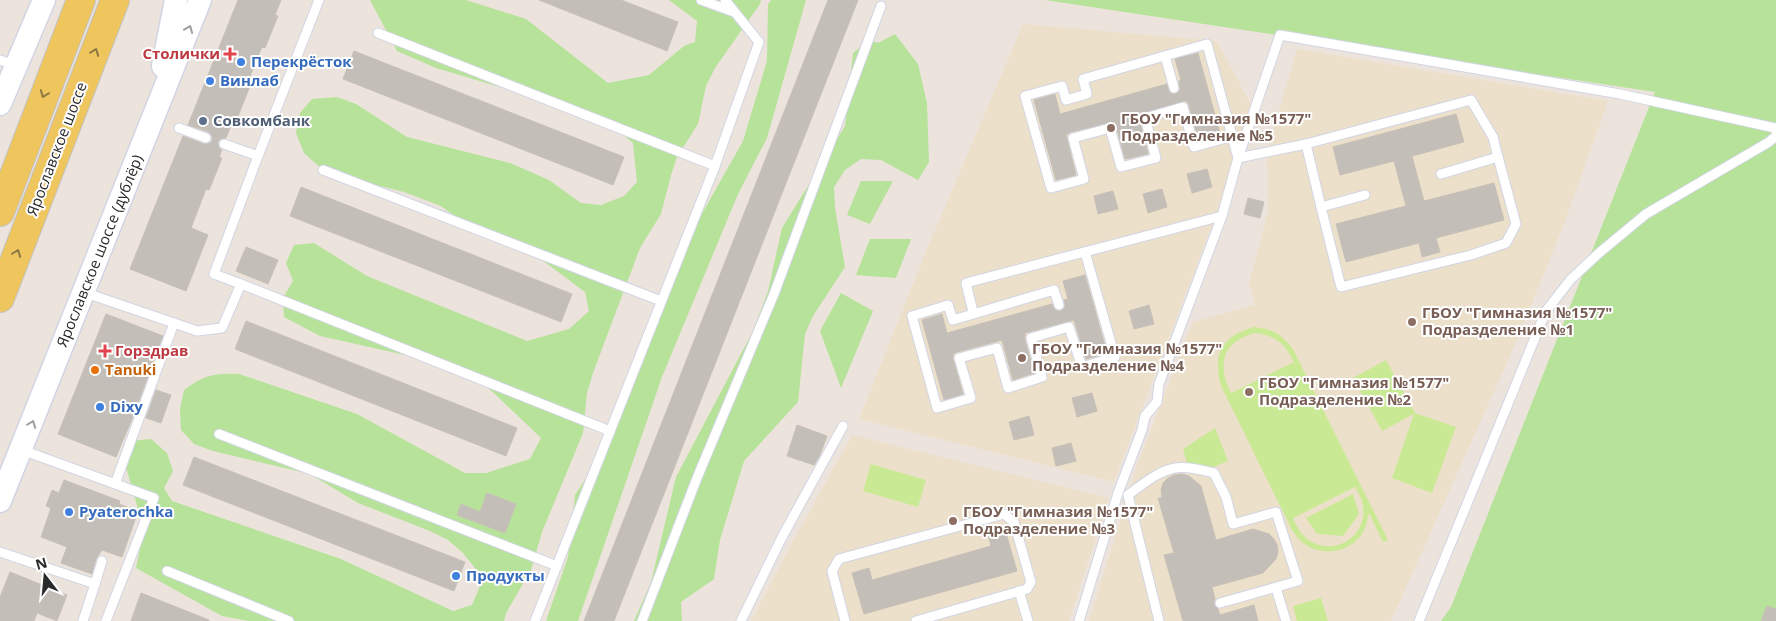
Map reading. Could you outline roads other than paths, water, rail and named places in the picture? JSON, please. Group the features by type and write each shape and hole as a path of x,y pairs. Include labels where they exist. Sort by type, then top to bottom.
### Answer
{"main road":[{"name":"Ярославское шоссе","path":"0,212 81,0"},
{"name":"Ярославское шоссе","path":"0,298 115,0"}],"street":[{"path":"0,104 9,63 44,0"},
{"path":"153,118 176,0"},
{"name":"Ярославское шоссе (дублёр)","path":"0,501 200,0"}],"lane":[{"path":"319,0 214,274 610,430"},
{"path":"701,0 737,13"},
{"path":"536,621 714,166 759,42 725,0"},
{"path":"642,621 697,478 774,294 881,6"},
{"path":"378,33 714,166"},
{"path":"1079,621 1118,493 1142,430 1145,416 1157,402 1159,384 1222,216 1238,158 1280,35 1612,92 1776,131 1769,142 1646,214 1571,279 1546,310 1422,620"},
{"path":"1232,136 1194,147 1183,107 1145,118 1156,158 1121,167 1110,128 1073,138 1084,178 1051,188 1025,96 1062,86 1066,100 1087,94 1083,79 1207,44 1238,158"},
{"path":"1165,56 1174,88"},
{"path":"1238,158 1306,144 1472,100 1493,137 1516,224 1506,243 1470,255 1341,287 1306,144"},
{"path":"178,128 206,138"},
{"path":"224,144 258,156"},
{"path":"1441,174 1498,157"},
{"path":"323,170 662,301"},
{"path":"1320,207 1365,194"},
{"path":"974,312 966,283 1222,216"},
{"path":"1059,305 1054,290 974,312 953,320 948,305 912,316 937,408 971,398 959,358 997,348 1008,388 1042,377 1031,338 1069,327 1082,367 1115,357 1086,252"},
{"path":"82,292 197,331 222,328 241,284"},
{"path":"115,484 174,323"},
{"path":"741,621 782,539 843,426"},
{"path":"219,434 557,566"},
{"path":"21,450 154,498 106,621"},
{"path":"1118,493 1128,495 1150,479 1174,468 1194,468 1214,473 1226,497 1234,524 1276,512 1298,581 1220,603"},
{"path":"1128,495 1159,621"},
{"path":"845,621 832,571 839,559 1004,514 1014,522 1031,582 1027,589 916,621"},
{"path":"0,552 95,584"},
{"path":"83,621 102,561"},
{"path":"167,572 289,621"},
{"path":"1276,588 1286,621"},
{"path":"1019,592 1028,621"}],"place":[{"name":"Столички","path":"230,54"},
{"name":"Перекрёсток","path":"241,62"},
{"name":"Винлаб","path":"210,81"},
{"name":"Совкомбанк","path":"203,121"},
{"name":"ГБОУ \"Гимназия №1577\" Подразделение №5","path":"1111,128"},
{"name":"ГБОУ \"Гимназия №1577\" Подразделение №1","path":"1412,322"},
{"name":"Горздрав","path":"105,351"},
{"name":"ГБОУ \"Гимназия №1577\" Подразделение №4","path":"1022,358"},
{"name":"Tanuki","path":"95,370"},
{"name":"ГБОУ \"Гимназия №1577\" Подразделение №2","path":"1249,392"},
{"name":"Dixy","path":"100,407"},
{"name":"Pyaterochka","path":"69,512"},
{"name":"ГБОУ \"Гимназия №1577\" Подразделение №3","path":"953,521"},
{"name":"Продукты","path":"456,576"}]}
